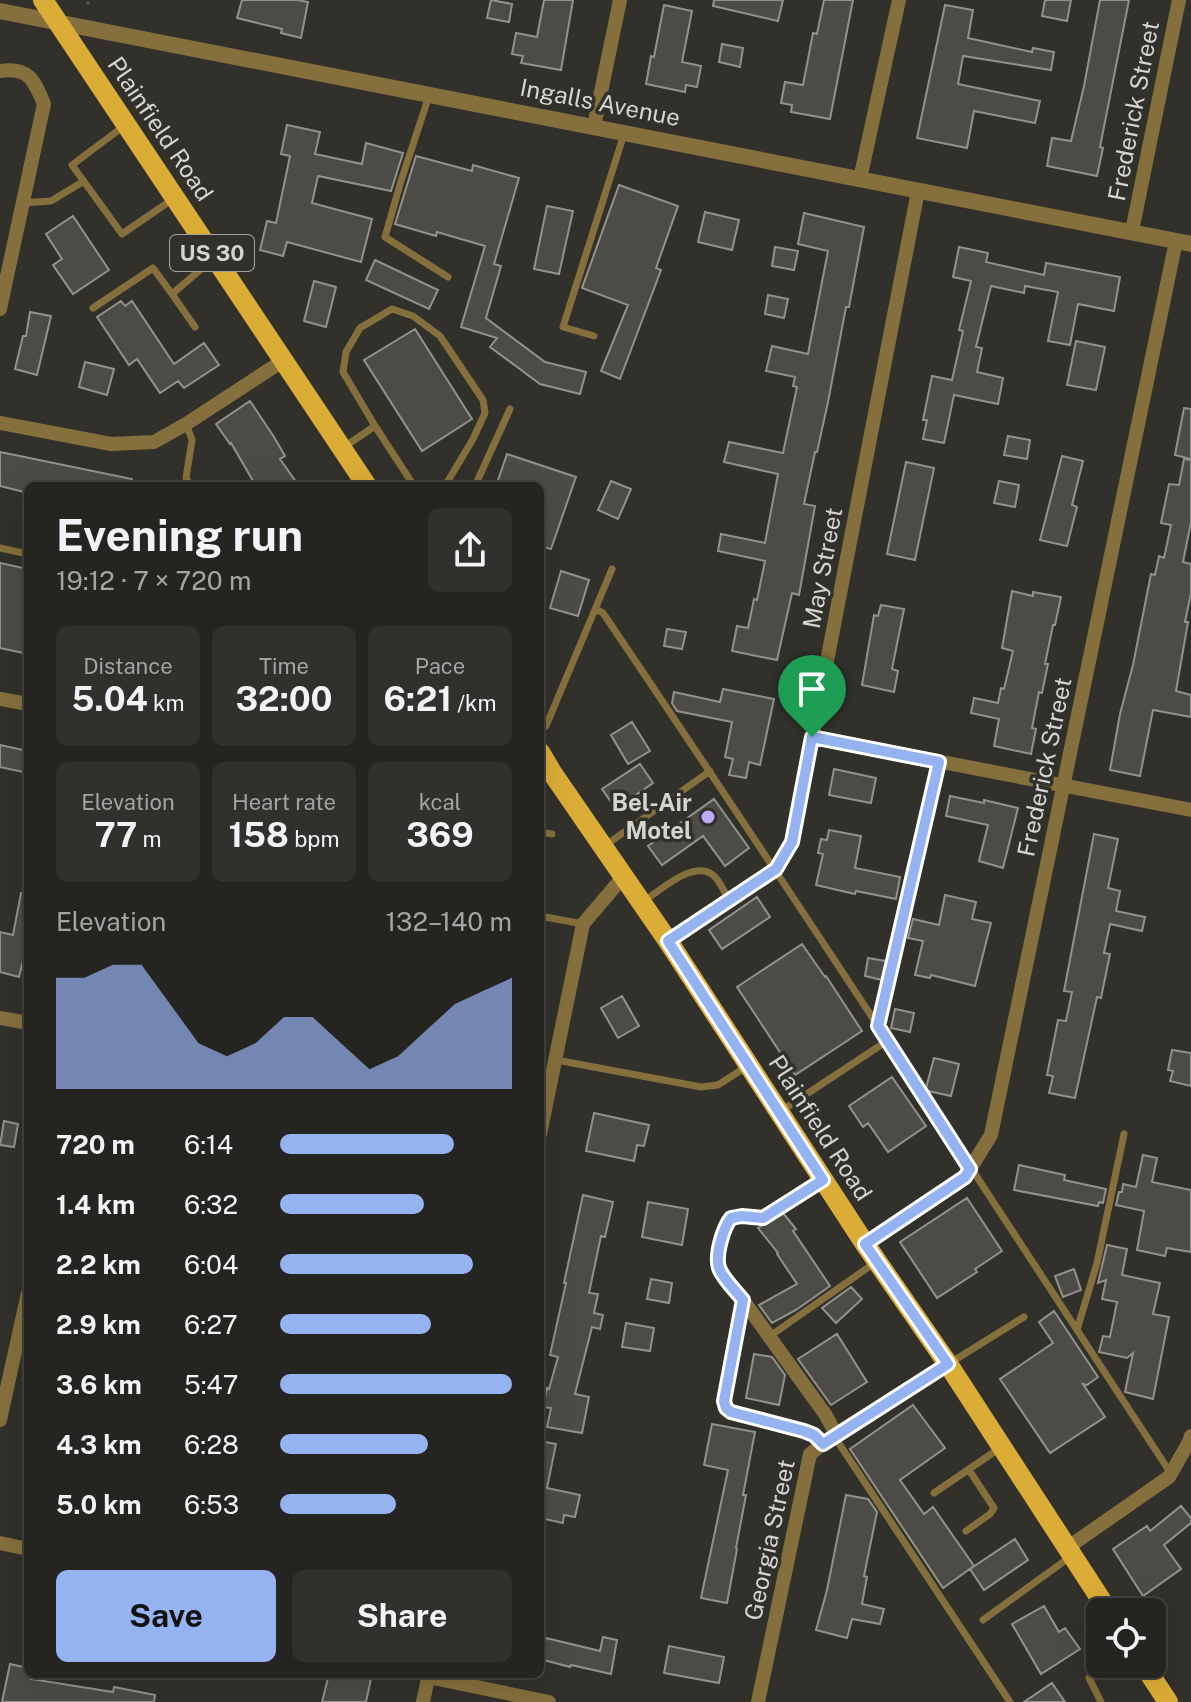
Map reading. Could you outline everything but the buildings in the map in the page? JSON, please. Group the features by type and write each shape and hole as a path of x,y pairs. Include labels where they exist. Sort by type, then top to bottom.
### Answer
{"main road":[{"name":"Plainfield Road","path":"43,0 364,482"},
{"name":"Plainfield Road","path":"546,776 604,846 1100,1598"},
{"path":"1152,1678 1168,1702"}],"street":[{"path":"594,126 620,0"},
{"path":"860,179 899,0"},
{"name":"Frederick Street","path":"1132,231 1179,0"},
{"name":"Ingalls Avenue","path":"0,11 1184,243"},
{"path":"0,71 14,69 33,80 44,104 0,309"},
{"name":"May Street","path":"776,869 792,842 918,191"},
{"name":"Frederick Street","path":"865,1244 965,1177 991,1135 1063,787 1184,243"},
{"path":"0,423 111,444 154,442 284,360"},
{"path":"0,699 24,703"},
{"path":"812,737 1191,809"},
{"path":"668,941 776,869"},
{"path":"544,1112 583,924 623,877"},
{"path":"0,1018 24,1022"},
{"path":"719,1270 825,1414 831,1438"},
{"path":"0,1420 24,1311"},
{"name":"Georgia Street","path":"758,1702 810,1454 948,1364"},
{"path":"1070,1552 1169,1477 1191,1436"},
{"path":"0,1543 24,1548"},
{"path":"423,1702 429,1678"},
{"path":"438,1678 549,1702"}],"lane":[{"path":"429,94 385,237 448,277"},
{"path":"126,125 72,165 122,234 175,198"},
{"path":"594,336 563,327 624,132"},
{"path":"23,203 51,201 84,181"},
{"path":"172,294 215,257"},
{"path":"93,308 153,268 195,327"},
{"path":"411,482 343,372 346,352 360,328 392,309 413,316 440,336 483,400 485,413 447,482"},
{"path":"477,482 510,409"},
{"path":"186,424 192,440 186,478 188,482"},
{"path":"342,448 375,426"},
{"path":"0,548 24,553"},
{"path":"544,727 612,569"},
{"path":"596,609 603,613 776,869 1171,1473"},
{"path":"878,1026 939,762"},
{"path":"604,846 710,771"},
{"path":"544,833 552,834"},
{"path":"642,903 690,871 704,870 714,876 729,900"},
{"path":"544,917 583,924"},
{"path":"779,1112 887,1041"},
{"path":"556,1060 701,1087 718,1085 748,1065"},
{"path":"1077,1330 1097,1263 1124,1134"},
{"path":"719,1270 723,1232 731,1218 763,1218 823,1180"},
{"path":"770,1336 877,1262"},
{"path":"743,1300 724,1401 726,1408 731,1412 831,1438 1010,1702"},
{"path":"948,1364 1024,1317"},
{"path":"934,1493 1002,1447"},
{"path":"966,1531 994,1508 969,1470"},
{"path":"983,1620 1070,1552"},
{"path":"1089,1678 1101,1702"}],"place":[{"name":"Bel-Air Motel","path":"708,817"}],"route":[{"path":"812,737 939,762 878,1026 970,1169 965,1177 865,1244 948,1364 823,1444 820,1439 804,1431 731,1412 726,1408 724,1401 743,1300 719,1270 726,1224 735,1216 763,1218 823,1180 668,941 776,869 792,842 812,737"}]}
